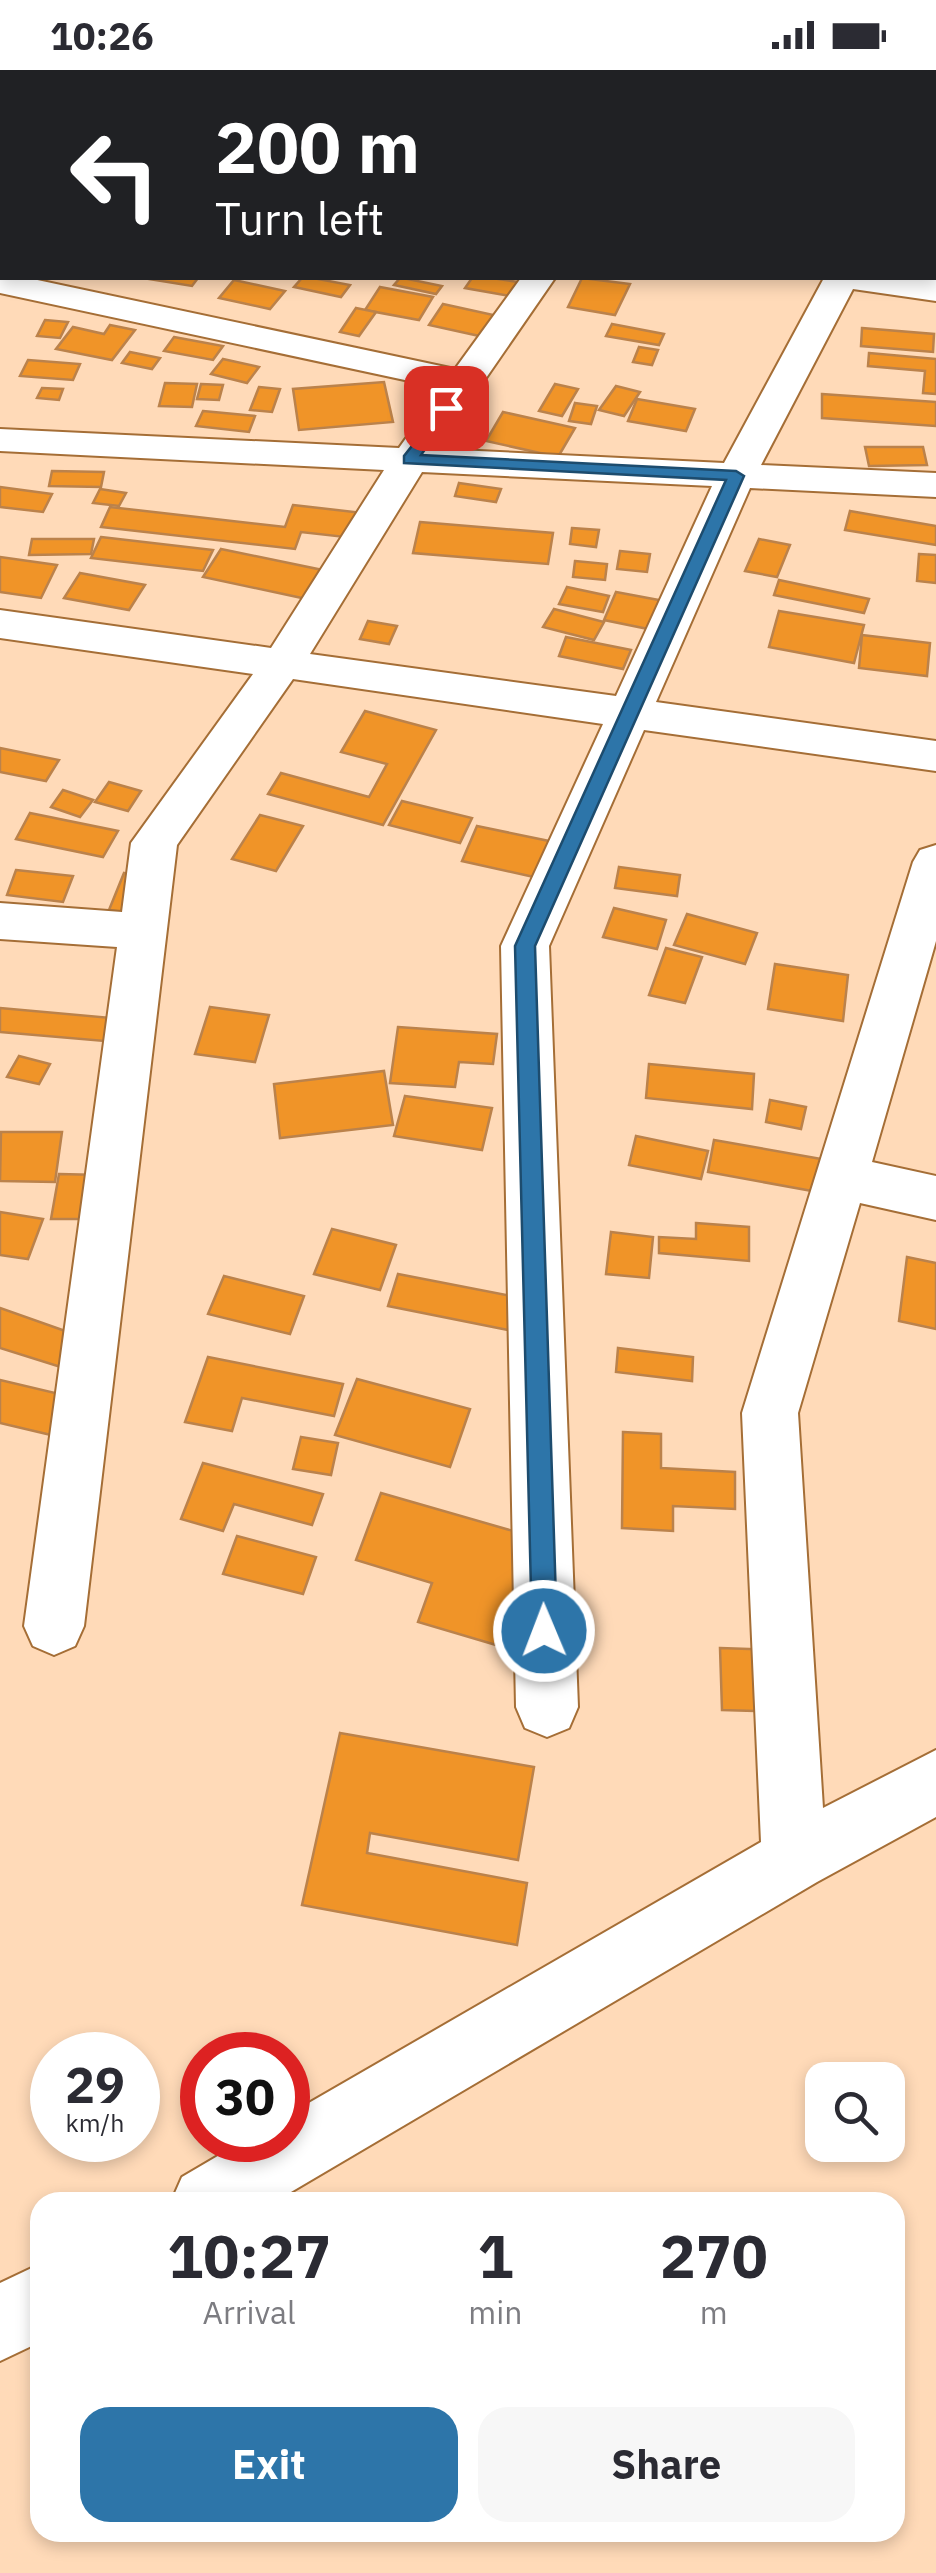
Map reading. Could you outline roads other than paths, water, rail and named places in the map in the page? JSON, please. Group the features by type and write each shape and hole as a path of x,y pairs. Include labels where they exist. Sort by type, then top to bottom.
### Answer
{"street":[{"path":"54,1626 154,843 282,664 410,460 537,280"},
{"path":"547,1707 525,946 736,476 843,280"},
{"path":"859,280 936,290"},
{"path":"0,282 464,382"},
{"path":"0,440 936,485"},
{"path":"0,624 936,756"},
{"path":"794,1859 770,1413 936,862"},
{"path":"0,921 143,931"},
{"path":"841,1177 936,1198"},
{"path":"225,2192 794,1859 936,1782"},
{"path":"0,2324 30,2306"}]}
